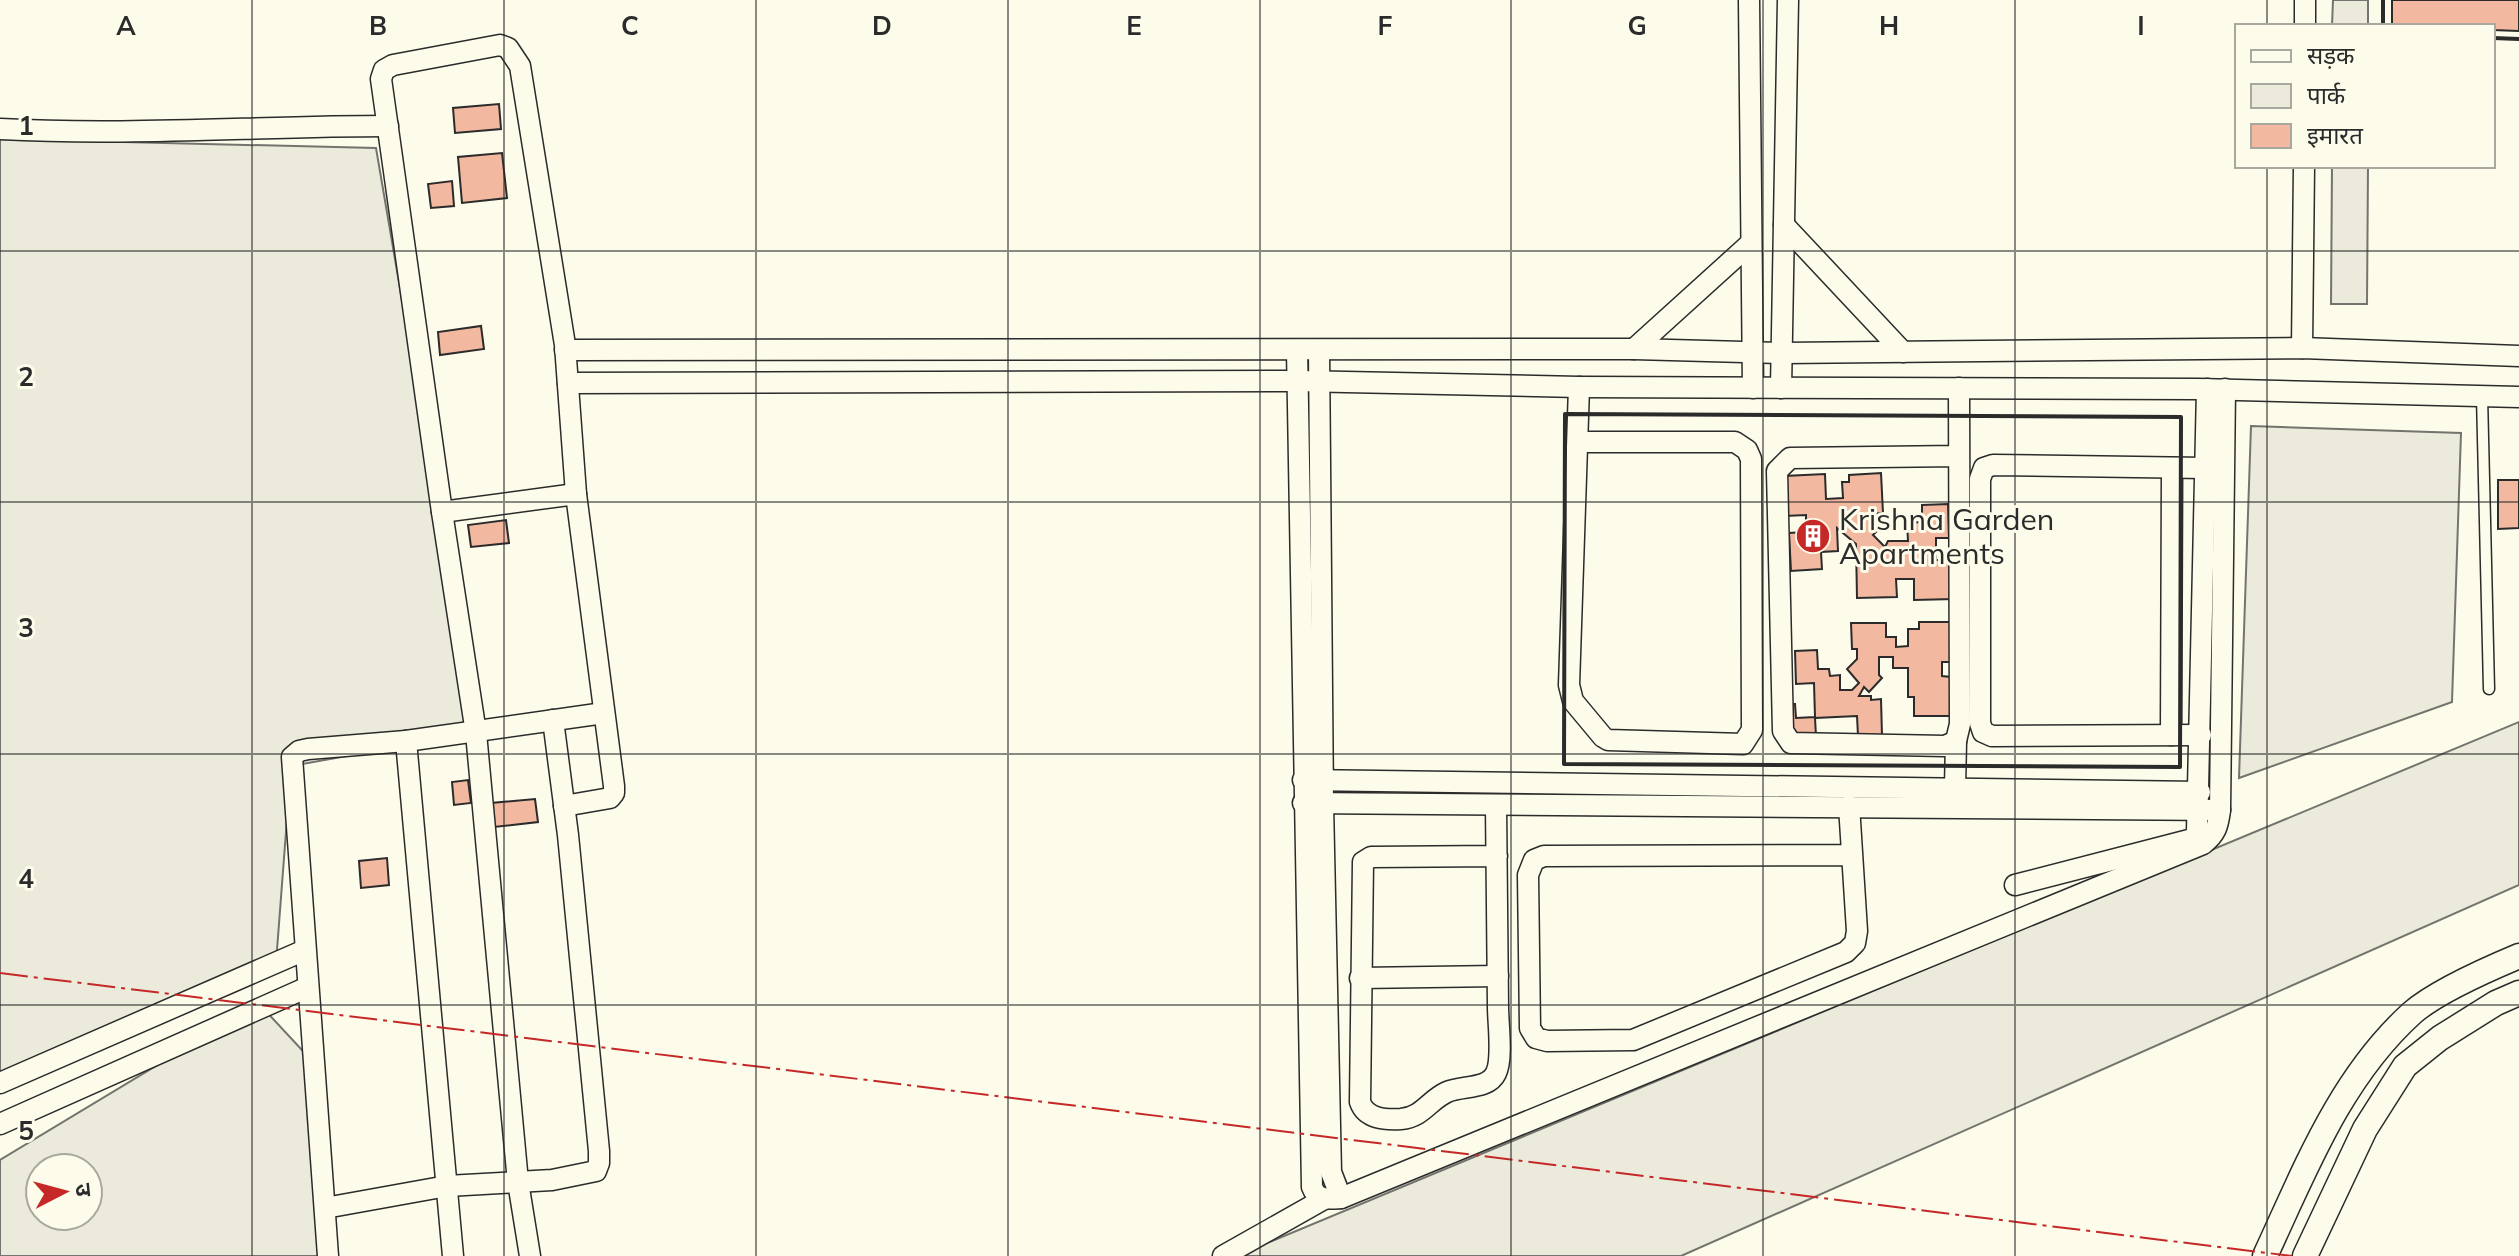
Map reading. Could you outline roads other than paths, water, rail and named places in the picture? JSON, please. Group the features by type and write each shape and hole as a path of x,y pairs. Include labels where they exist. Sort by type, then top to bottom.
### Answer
{"street":[{"path":"1749,0 1753,388"},
{"path":"1781,388 1788,0"},
{"path":"2305,0 2305,24"},
{"path":"530,1256 518,1182 476,733 381,79 384,70 393,65 500,45 508,48 520,66 565,350 576,494 614,793 610,798 564,806"},
{"path":"0,129 156,132 292,126 388,126"},
{"path":"2302,348 2304,168"},
{"path":"1784,225 1903,352"},
{"path":"1634,349 1751,243"},
{"path":"565,350 1634,349 1783,353 2302,348 2519,356"},
{"path":"1297,350 1313,780"},
{"path":"1319,350 1313,804 1333,1199"},
{"path":"568,383 1320,381 1579,387 2216,389 2519,397"},
{"path":"1579,387 1569,685 1573,701 1608,740 1743,744 1752,730 1751,459 1747,450 1735,442 1579,442"},
{"path":"1955,788 1956,741 1960,724 1959,388"},
{"path":"1223,1256 1333,1199 2203,844 2217,830 2206,803 2201,735 2205,468 2216,389"},
{"path":"2015,885 2193,839 2197,832 2206,803 2216,389"},
{"path":"1956,741 1945,746 1802,745 1786,739 1783,731 1777,471 1790,458 1959,456"},
{"path":"2201,735 1992,736 1983,732 1980,723 1980,479 1984,468 1993,465 2205,468"},
{"path":"2171,735 2172,468"},
{"path":"442,512 576,494"},
{"path":"328,1256 292,757 308,749 476,733 604,713"},
{"path":"325,1208 447,1186 589,1175 596,1171 599,1163 553,720"},
{"path":"406,741 453,1256"},
{"path":"1313,780 1955,788 2206,803"},
{"path":"1313,804 1849,806 2206,803"},
{"path":"1496,805 1497,856 1498,976 1498,1070 1493,1079 1485,1084 1447,1092 1413,1117 1389,1119 1372,1116 1360,1102 1363,862 1371,857 1497,856"},
{"path":"1849,806 1857,931 1855,943 1846,952 1633,1040 1547,1041 1536,1038 1530,1028 1528,875 1534,860 1544,856 1852,855"},
{"path":"0,1083 305,950"},
{"path":"2265,1256 2333,1111 2376,1050 2414,1011 2478,973 2519,956"},
{"path":"1360,978 1498,976"},
{"path":"0,1124 308,987"},
{"path":"2305,1256 2365,1129 2405,1066 2440,1038 2496,1003 2519,993"}],"lane":[{"path":"2482,396 2489,689"}],"place":[{"name":"Krishna Garden Apartments","path":"1813,536"}]}
